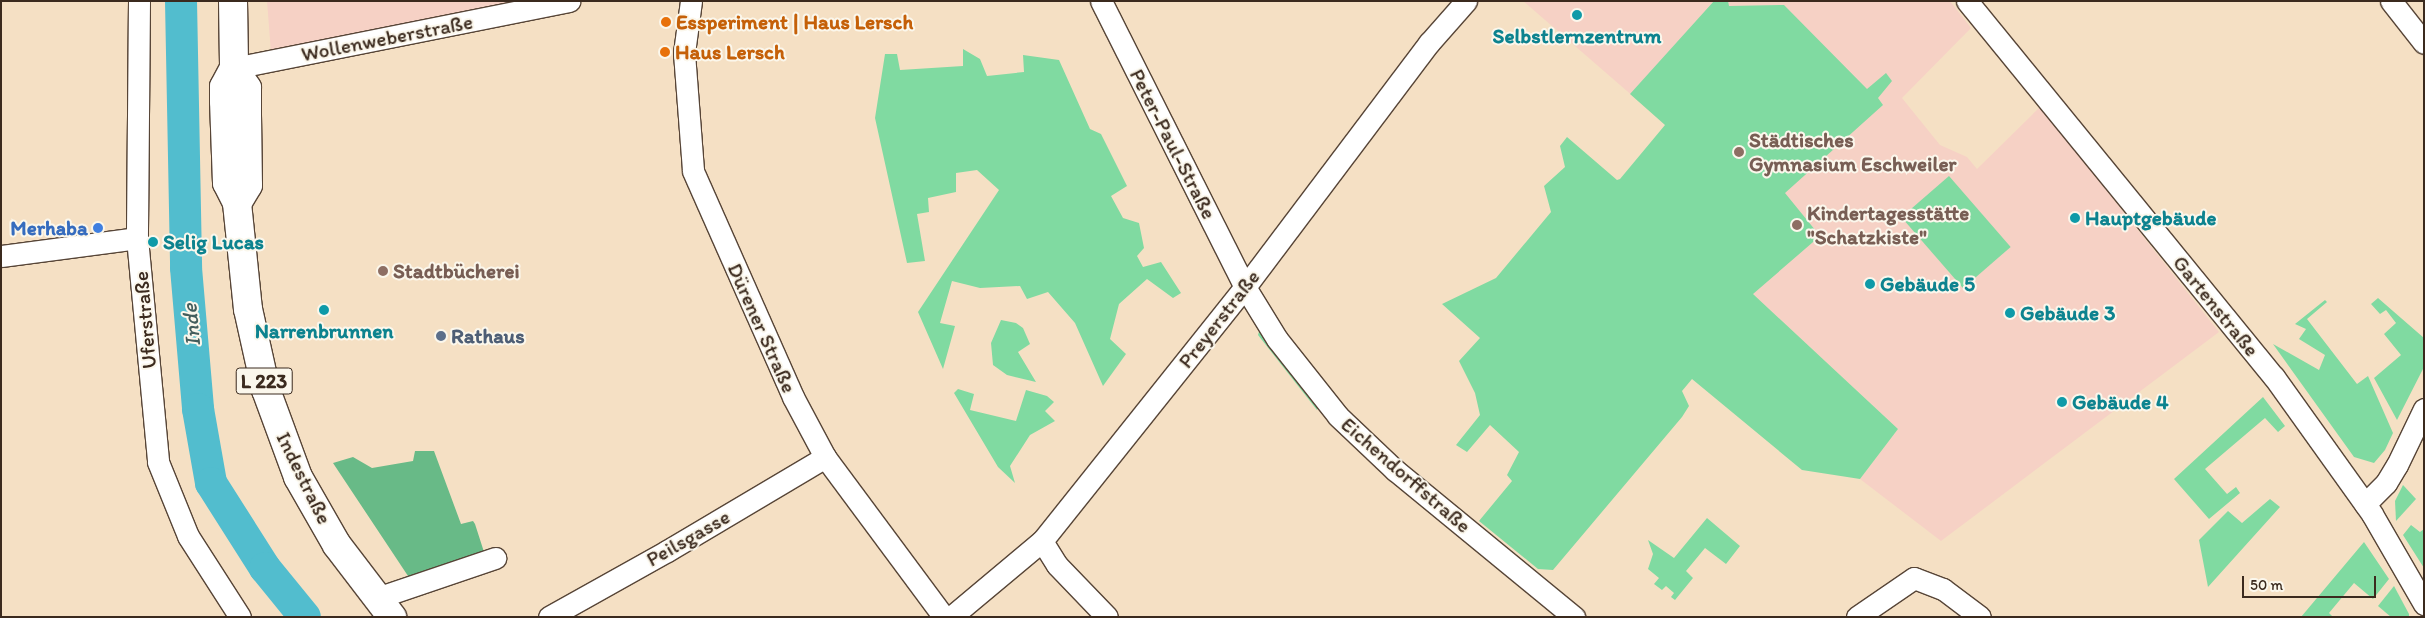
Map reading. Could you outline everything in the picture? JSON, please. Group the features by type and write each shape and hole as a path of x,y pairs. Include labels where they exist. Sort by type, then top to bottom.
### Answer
{"main road":[{"name":"Indestraße","path":"233,1 234,68 224,87 227,183 237,203 248,309 266,390 290,458 337,545 384,607"}],"street":[{"name":"Uferstraße","path":"139,1 137,238 158,462 188,536 240,617"},
{"name":"Wollenweberstraße","path":"234,68 481,20 507,7 569,1"},
{"name":"Dürener Straße","path":"691,1 684,53 693,171 793,398 825,457 944,617"},
{"name":"Peter-Paul-Straße","path":"1101,1 1245,287"},
{"name":"Preyerstraße","path":"951,617 1042,541 1245,287 1429,43 1466,1"},
{"name":"Gartenstraße","path":"1967,1 2274,378 2365,504 2424,604"},
{"path":"2391,1 2424,43"},
{"path":"1,256 137,238"},
{"name":"Eichendorffstraße","path":"1245,287 1277,339 1338,416 1395,470 1574,617"},
{"path":"2365,504 2386,483 2424,410"},
{"name":"Peilsgasse","path":"549,617 667,551 825,457"},
{"path":"1042,541 1057,565 1107,617"},
{"path":"384,607 495,558"},
{"path":"1857,617 1914,578 1943,588 1980,617"}],"shaded area":[{"path":"267,1 540,1 271,53"},
{"path":"1523,1 1950,1 1971,28 1902,98 1940,145 1967,157 1977,169 2040,107 2219,332 1941,541 1860,479 1898,429 1753,294 1665,124"}],"green space":[{"path":"1714,1 1728,1 1729,6 1784,5 1867,89 1886,73 1892,81 1878,98 1883,105 1785,193 1820,236 1753,294 1898,429 1860,479 1802,470 1692,379 1682,391 1689,406 1682,417 1553,570 1538,569 1479,521 1512,481 1507,475 1519,452 1490,425 1467,452 1456,445 1480,415 1475,393 1459,361 1480,338 1442,304 1496,278 1551,212 1544,186 1565,167 1560,146 1567,137 1617,180 1620,179 1665,125 1630,94"},
{"path":"963,49 980,59 987,76 1024,72 1023,55 1059,60 1090,129 1101,134 1127,186 1111,196 1123,218 1139,223 1144,248 1137,256 1143,267 1161,262 1181,293 1173,298 1147,279 1119,304 1110,339 1126,354 1103,386 1075,323 1048,292 1027,299 1020,286 980,288 952,281 940,323 955,326 943,369 918,312 999,190 977,170 956,173 956,192 928,198 929,212 917,214 925,261 907,263 875,118 885,54 897,54 900,70 963,66"},
{"path":"1949,176 2011,247 1963,288 1901,217"},
{"path":"2378,298 2424,338 2424,367 2397,420 2374,378 2401,355 2384,334 2396,323 2386,310 2380,314 2371,304"},
{"path":"2325,300 2327,302 2307,319 2357,384 2368,376 2393,433 2385,450 2374,463 2354,457 2273,344 2319,370 2325,355 2299,339 2306,329 2295,324"},
{"path":"1001,320 1016,323 1023,328 1030,344 1018,352 1036,382 1007,375 993,365 991,343"},
{"path":"1260,328 1319,404 1317,410 1258,335"},
{"path":"958,389 974,394 970,410 1016,421 1026,390 1047,396 1054,402 1045,411 1055,421 1030,435 1010,466 1015,483 998,467 954,393"},
{"path":"2263,397 2285,426 2278,432 2265,418 2205,469 2227,494 2236,487 2240,493 2209,519 2174,479"},
{"path":"415,451 434,451 461,524 473,521 484,552 412,582 333,463 353,457 372,468 413,461"},
{"path":"2403,485 2416,499 2396,521 2395,501"},
{"path":"2270,499 2280,507 2208,587 2199,540 2228,511 2242,523"},
{"path":"1707,518 1740,546 1726,564 1705,548 1686,571 1693,578 1675,600 1671,597 1674,593 1666,586 1662,590 1654,584 1659,578 1648,569 1653,554 1648,540 1674,558"},
{"path":"2411,525 2420,532 2424,529 2424,568 2403,535"},
{"path":"2364,542 2389,579 2373,599 2354,583 2329,613 2333,617 2301,617"},
{"path":"2394,586 2409,617 2391,617 2378,606"}],"waterway":[{"name":"Inde","path":"181,1 186,268 198,409 211,483 265,568 305,617"}],"place":[{"name":"Selbstlernzentrum","path":"1577,15"},
{"name":"Essperiment | Haus Lersch","path":"666,22"},
{"name":"Haus Lersch","path":"665,52"},
{"name":"Städtisches Gymnasium Eschweiler","path":"1739,152"},
{"name":"Hauptgebäude","path":"2075,218"},
{"name":"Kindertagesstätte \"Schatzkiste\"","path":"1797,225"},
{"name":"Merhaba","path":"98,228"},
{"name":"Selig Lucas","path":"153,242"},
{"name":"Stadtbücherei","path":"383,271"},
{"name":"Gebäude 5","path":"1870,284"},
{"name":"Narrenbrunnen","path":"324,310"},
{"name":"Gebäude 3","path":"2010,313"},
{"name":"Rathaus","path":"441,336"},
{"name":"Gebäude 4","path":"2062,402"}]}
